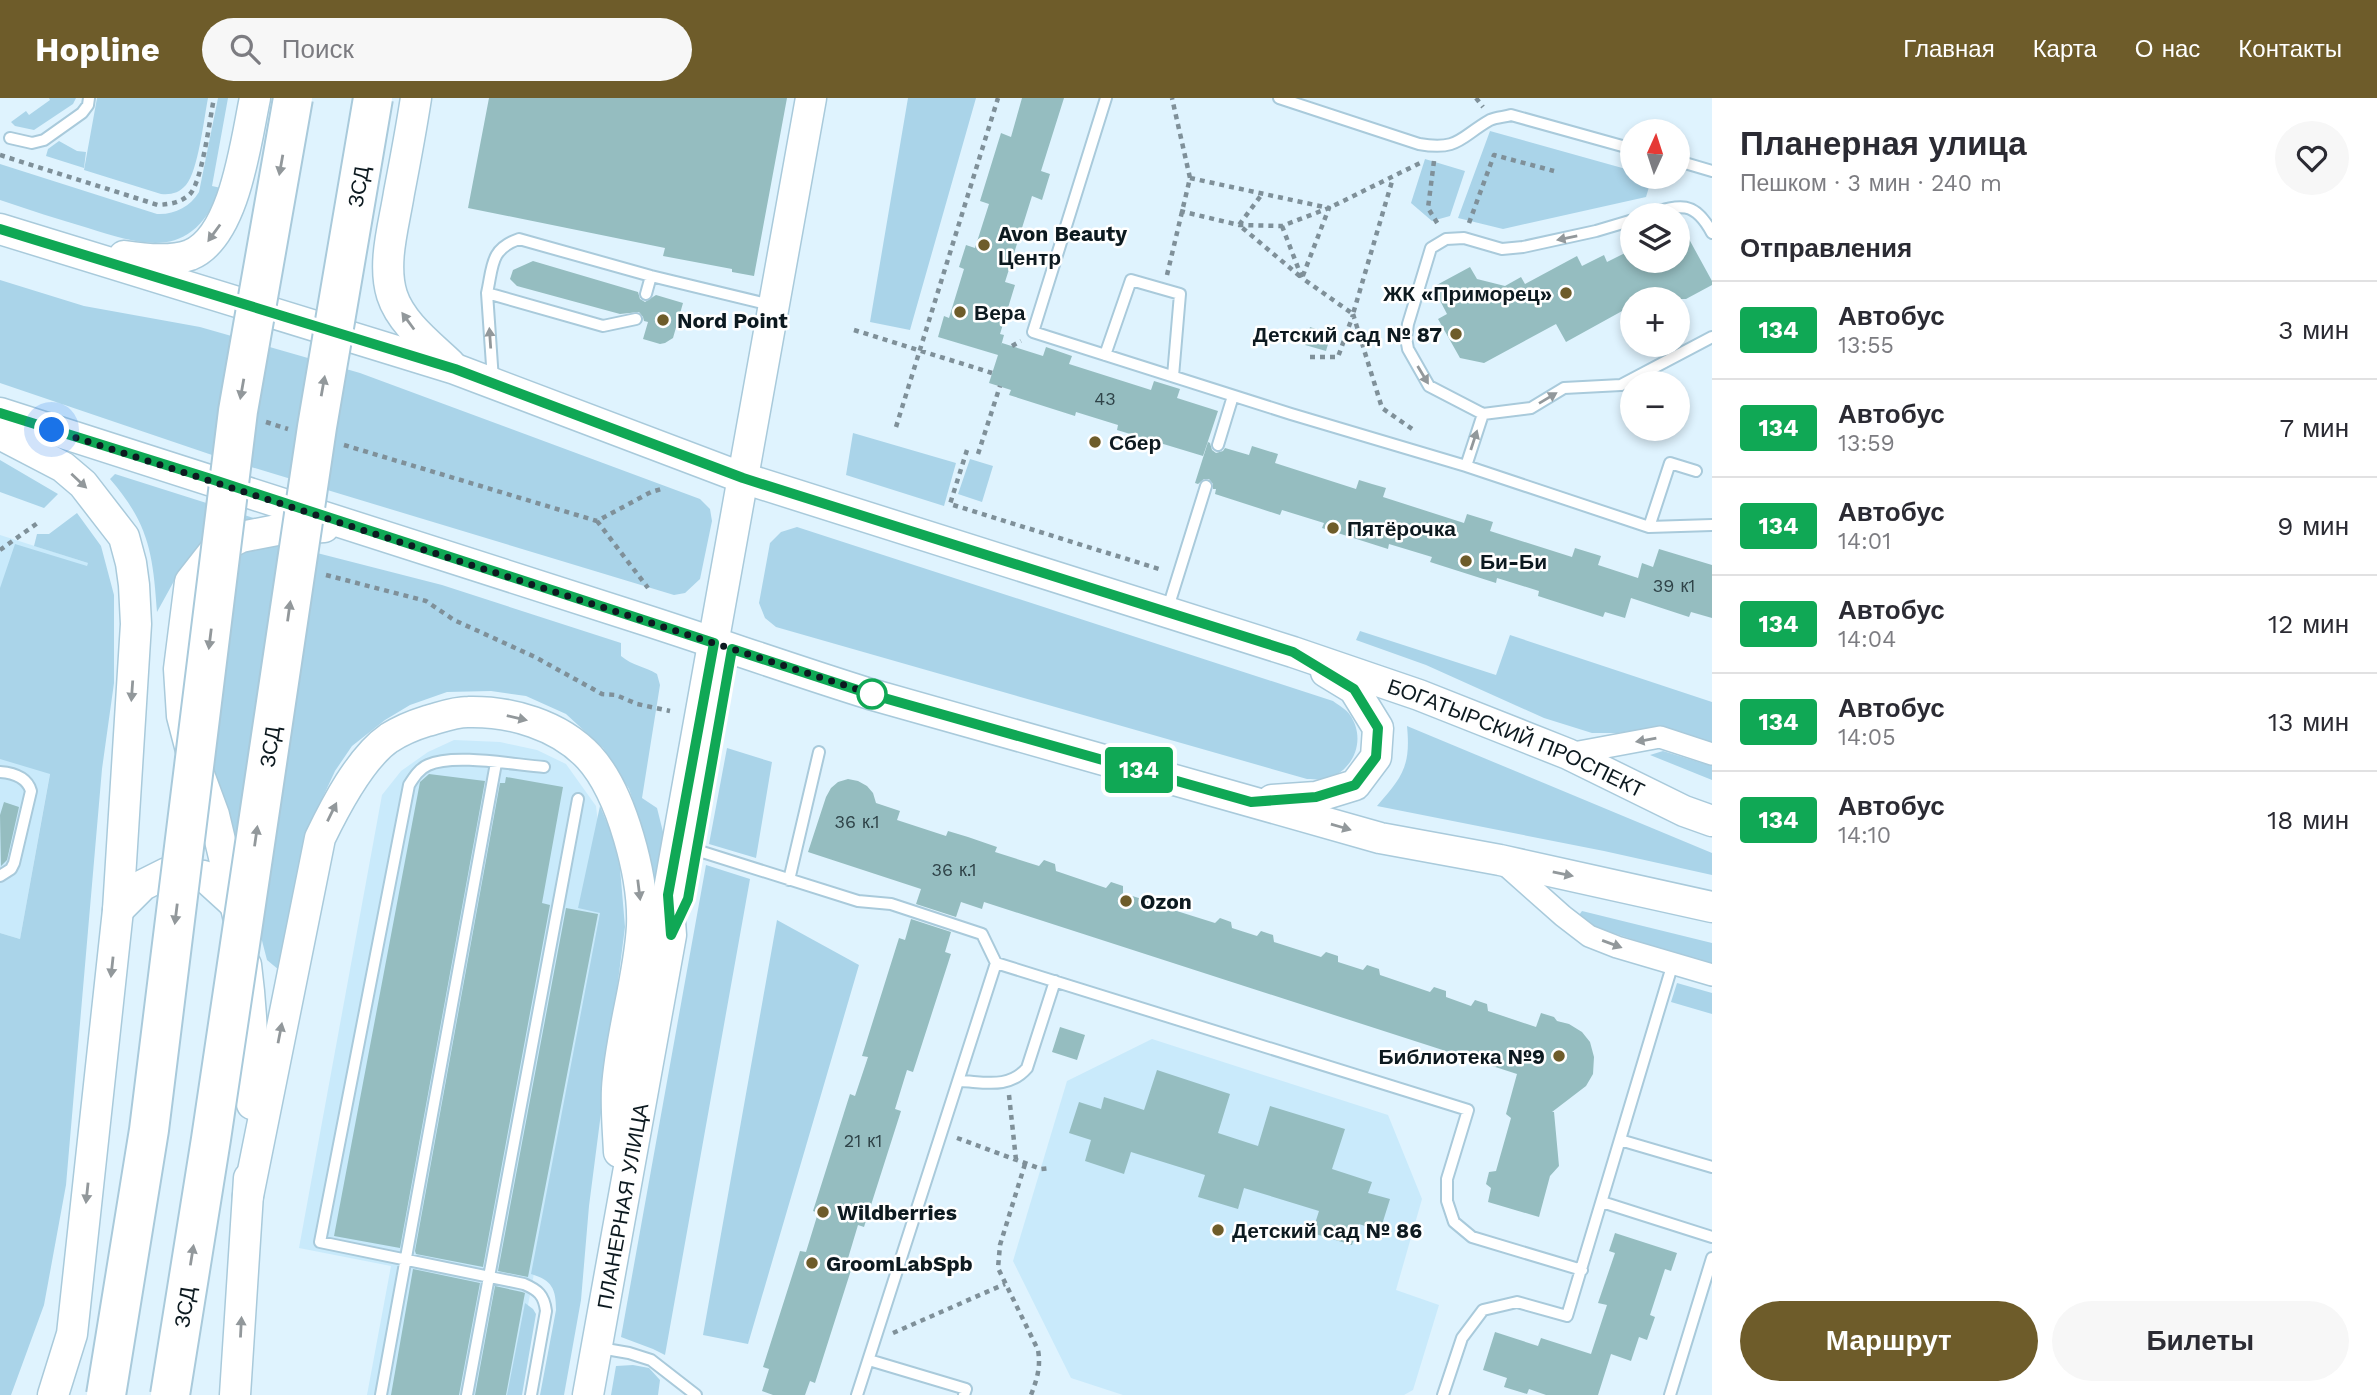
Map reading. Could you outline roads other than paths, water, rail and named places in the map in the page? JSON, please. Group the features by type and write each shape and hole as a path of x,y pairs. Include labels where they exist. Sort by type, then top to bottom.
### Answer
{"highway":[{"path":"106,1395 149,1129 238,411 293,98"},
{"name":"ЗСД","path":"170,1395 317,427 373,98"}],"main road":[{"path":"54,246 136,258 176,257 190,254 205,245 220,225 239,175 255,98"},
{"name":"ПЛАНЕРНАЯ УЛИЦА","path":"752,480 774,306 811,98"},
{"name":"ПЛАНЕРНАЯ УЛИЦА","path":"671,935 688,899 723,646 752,480 832,98"},
{"path":"414,111 388,273 392,295 414,330 455,369"},
{"name":"БОГАТЫРСКИЙ ПРОСПЕКТ","path":"0,229 455,369 752,480 1293,652 1419,695 1568,754 1684,811 1712,821"},
{"path":"0,414 870,694 1380,838 1500,860 1712,907"},
{"path":"0,433 63,467 83,484 124,537 131,563 136,624 118,910 72,1334 53,1395"},
{"path":"235,1395 253,1068 249,990 237,906 214,814 193,758 183,716 179,669 190,582 215,550 242,537 277,530 349,525"},
{"name":"ПЛАНЕРНАЯ УЛИЦА","path":"588,1395 671,935 668,895 723,646"},
{"path":"1251,802 1316,797 1355,785 1376,757 1378,728 1354,689 1293,652"},
{"path":"248,1196 311,876 320,838 334,809 366,761 388,739 414,726 454,712 488,712 527,719 564,736 590,758 613,794 628,833 640,891 642,926 617,1088 621,1216"},
{"path":"118,910 143,885 167,873 204,876 237,906"}],"street":[{"path":"1568,754 1660,737 1712,754"},
{"path":"1500,860 1588,936 1712,975"}],"lane":[{"path":"10,138 32,143 44,140 82,113 88,106 89,98"},
{"path":"1106,98 1033,332 1466,466 1649,527 1712,525"},
{"path":"1279,98 1419,144 1436,147 1455,143 1491,119 1511,115 1620,145"},
{"path":"1690,165 1712,171"},
{"path":"1690,209 1704,218 1712,233"},
{"path":"1620,224 1523,247 1502,249 1464,238 1446,239 1431,248 1406,338 1408,349 1429,386 1483,414 1531,408 1564,388 1621,385 1712,337"},
{"path":"493,383 487,293 494,257 504,244 519,239 774,306"},
{"path":"646,294 652,276"},
{"path":"1105,355 1131,280 1180,293 1173,376"},
{"path":"487,293 603,326 636,319"},
{"path":"1218,445 1233,396"},
{"path":"1466,466 1483,414"},
{"path":"1649,527 1670,463 1696,471"},
{"path":"1167,612 1206,486"},
{"path":"789,880 819,752"},
{"path":"531,1395 546,1311 544,1298 536,1289 489,1276 320,1242 409,785 418,772 428,765 443,761 462,760 544,767"},
{"path":"381,1395 496,763"},
{"path":"0,772 25,780 31,791 14,863 6,874 0,876"},
{"path":"467,1395 579,799"},
{"path":"696,850 858,901 891,904 982,934 996,962 857,1395"},
{"path":"996,962 1468,1110 1447,1179 1447,1201 1454,1222 1472,1237 1582,1270"},
{"path":"1443,1395 1462,1338 1483,1310 1517,1302 1567,1316 1673,963"},
{"path":"960,1081 1007,1083 1019,1078 1027,1068 1055,981"},
{"path":"1620,1140 1712,1167"},
{"path":"1602,1202 1712,1237"},
{"path":"1670,1395 1712,1258"},
{"path":"597,1347 651,1360 696,1395"},
{"path":"869,1360 966,1389 964,1395"}],"place":[{"name":"Avon Beauty Центр","path":"984,245"},
{"name":"ЖК «Приморец»","path":"1566,293"},
{"name":"Вера","path":"960,312"},
{"name":"Nord Point","path":"663,320"},
{"name":"Детский сад № 87","path":"1456,334"},
{"name":"Сбер","path":"1095,442"},
{"name":"Пятёрочка","path":"1333,528"},
{"name":"Би-Би","path":"1466,561"},
{"name":"Ozon","path":"1126,901"},
{"name":"Библиотека №9","path":"1559,1056"},
{"name":"Wildberries","path":"823,1212"},
{"name":"Детский сад № 86","path":"1218,1230"},
{"name":"GroomLabSpb","path":"812,1263"}]}
